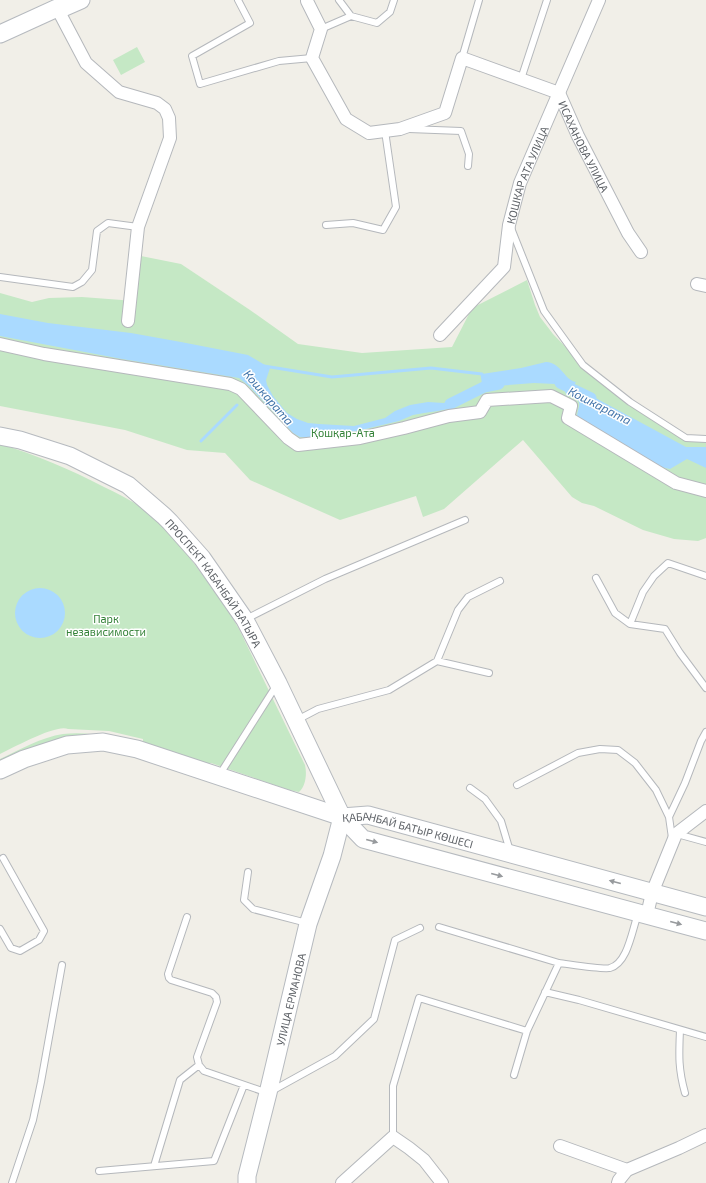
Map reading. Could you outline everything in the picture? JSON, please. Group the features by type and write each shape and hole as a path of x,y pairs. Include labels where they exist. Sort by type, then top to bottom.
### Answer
{"main road":[{"path":"0,34 58,3 64,7 81,0"},
{"name":"ПРОСПЕКТ КАБАНБАЙ БАТЫРА","path":"0,436 20,440 70,456 128,485 164,516 202,558 245,620 278,683 342,817"},
{"path":"0,770 24,759 67,745 103,742 137,749 342,817"},
{"name":"ҚАБАНБАЙ БАТЫР КӨШЕСІ","path":"342,817 368,815 706,907"},
{"name":"ҚАБАНБАЙ БАТЫР КӨШЕСІ","path":"342,817 363,839 706,931"},
{"name":"УЛИЦА ЕРМАНОВА","path":"247,1183 247,1176 308,924 332,856 342,817"}],"street":[{"name":"КОШКАР АТА УЛИЦА","path":"440,335 504,267 510,225 520,183 599,0"},
{"path":"307,1 321,29 312,58 346,119 369,133 400,128 445,113 462,58"},
{"path":"58,3 86,63 119,92 157,103 166,108 169,118 170,138 138,227 128,321"},
{"name":"ИСАХАНОВА УЛИЦА","path":"462,58 559,93 578,136 628,233 641,252"},
{"path":"0,344 44,354 230,384 241,389 288,438 298,445 360,438 449,416 480,412 487,400 551,396 571,406 568,418 676,482 706,491"},
{"path":"642,914 675,838 706,811"},
{"path":"618,1183 618,1180 627,1170 706,1135"},
{"path":"342,1183 393,1137 424,1160 442,1183"},
{"path":"560,1146 627,1170"}],"lane":[{"path":"238,0 250,23 192,56 200,84 279,61 312,58"},
{"path":"339,0 351,16 377,23 390,12 394,0"},
{"path":"462,58 479,0"},
{"path":"521,80 546,0"},
{"path":"321,29 351,16"},
{"path":"400,128 461,131 469,154 468,166"},
{"path":"326,225 353,223 383,230 396,208 385,131"},
{"path":"0,278 73,287 82,282 92,270 97,231 108,223 138,227"},
{"path":"510,225 544,311 583,365 630,402 686,438 706,439"},
{"path":"245,620 325,579 465,520"},
{"path":"630,624 643,592 654,576 668,563 706,576"},
{"path":"596,578 615,613 630,624 665,629 680,653 706,688"},
{"path":"296,721 318,709 389,690 437,661 458,610 468,597 500,581"},
{"path":"437,661 489,673"},
{"path":"219,776 278,683"},
{"path":"669,817 706,732"},
{"path":"517,785 578,753 600,749 618,750 635,763 656,790 669,817 675,838 706,842"},
{"path":"470,788 486,800 501,821 511,854"},
{"path":"0,928 11,948 20,950 40,940 44,931 3,858"},
{"path":"248,872 244,900 253,909 308,924"},
{"path":"439,927 560,964 609,969 619,963 625,953 642,914"},
{"path":"187,917 168,974 171,980 212,993 216,997 217,1002 197,1056 199,1065 204,1071 268,1093 336,1056 374,1019 395,940 420,928"},
{"path":"514,1075 527,1031 560,964"},
{"path":"12,1183 33,1120 43,1074 62,965"},
{"path":"545,992 579,1000 706,1037"},
{"path":"393,1137 393,1086 419,998 527,1031"},
{"path":"680,1030 678,1059 680,1076 685,1092"},
{"path":"154,1166 180,1080 199,1065"},
{"path":"99,1171 214,1161 244,1085"}],"green space":[{"path":"137,47 145,62 121,75 113,60"},
{"name":"Қошқар-Ата","path":"141,256 181,264 298,344 362,353 452,347 472,308 527,280 540,317 553,334 583,365 686,438 706,440 706,538 698,541 674,539 643,530 594,506 582,503 572,497 523,440 444,509 423,517 416,496 340,520 250,480 225,453 187,450 125,430 0,406 0,293 32,302 49,298 82,297 135,301"},
{"name":"Парк независимости","path":"0,444 53,463 124,497 153,517 163,526 207,581 239,629 305,765 305,779 299,792 289,790 211,763 201,763 135,743 0,762 0,759 31,744 63,734 93,734 143,742 143,739 109,731 62,728 45,733 0,754"}],"water":[{"path":"0,314 48,323 131,333 248,355 270,368 266,380 267,385 273,396 287,413 308,423 354,426 385,418 395,411 410,405 428,402 444,403 462,396 462,403 453,408 413,415 399,421 357,431 310,438 300,437 293,433 249,386 239,378 122,359 0,336"},
{"path":"546,362 556,365 568,378 576,382 567,396 564,389 555,384 534,383 484,387 482,374 521,368"},
{"path":"579,389 686,447 706,447 706,468 687,459 670,469 661,467 577,416 579,403 574,397"},
{"path":"40,588 50,590 58,595 63,603 65,613 63,623 58,631 50,636 40,638 30,636 22,631 17,623 15,613 17,603 22,595 30,590"}],"waterway":[{"path":"264,366 332,377 431,368 482,374 484,387"},
{"name":"Кошкарата","path":"560,383 591,398"},
{"name":"Кошкарата","path":"450,404 484,387 499,384"},
{"path":"201,441 237,405"}]}
